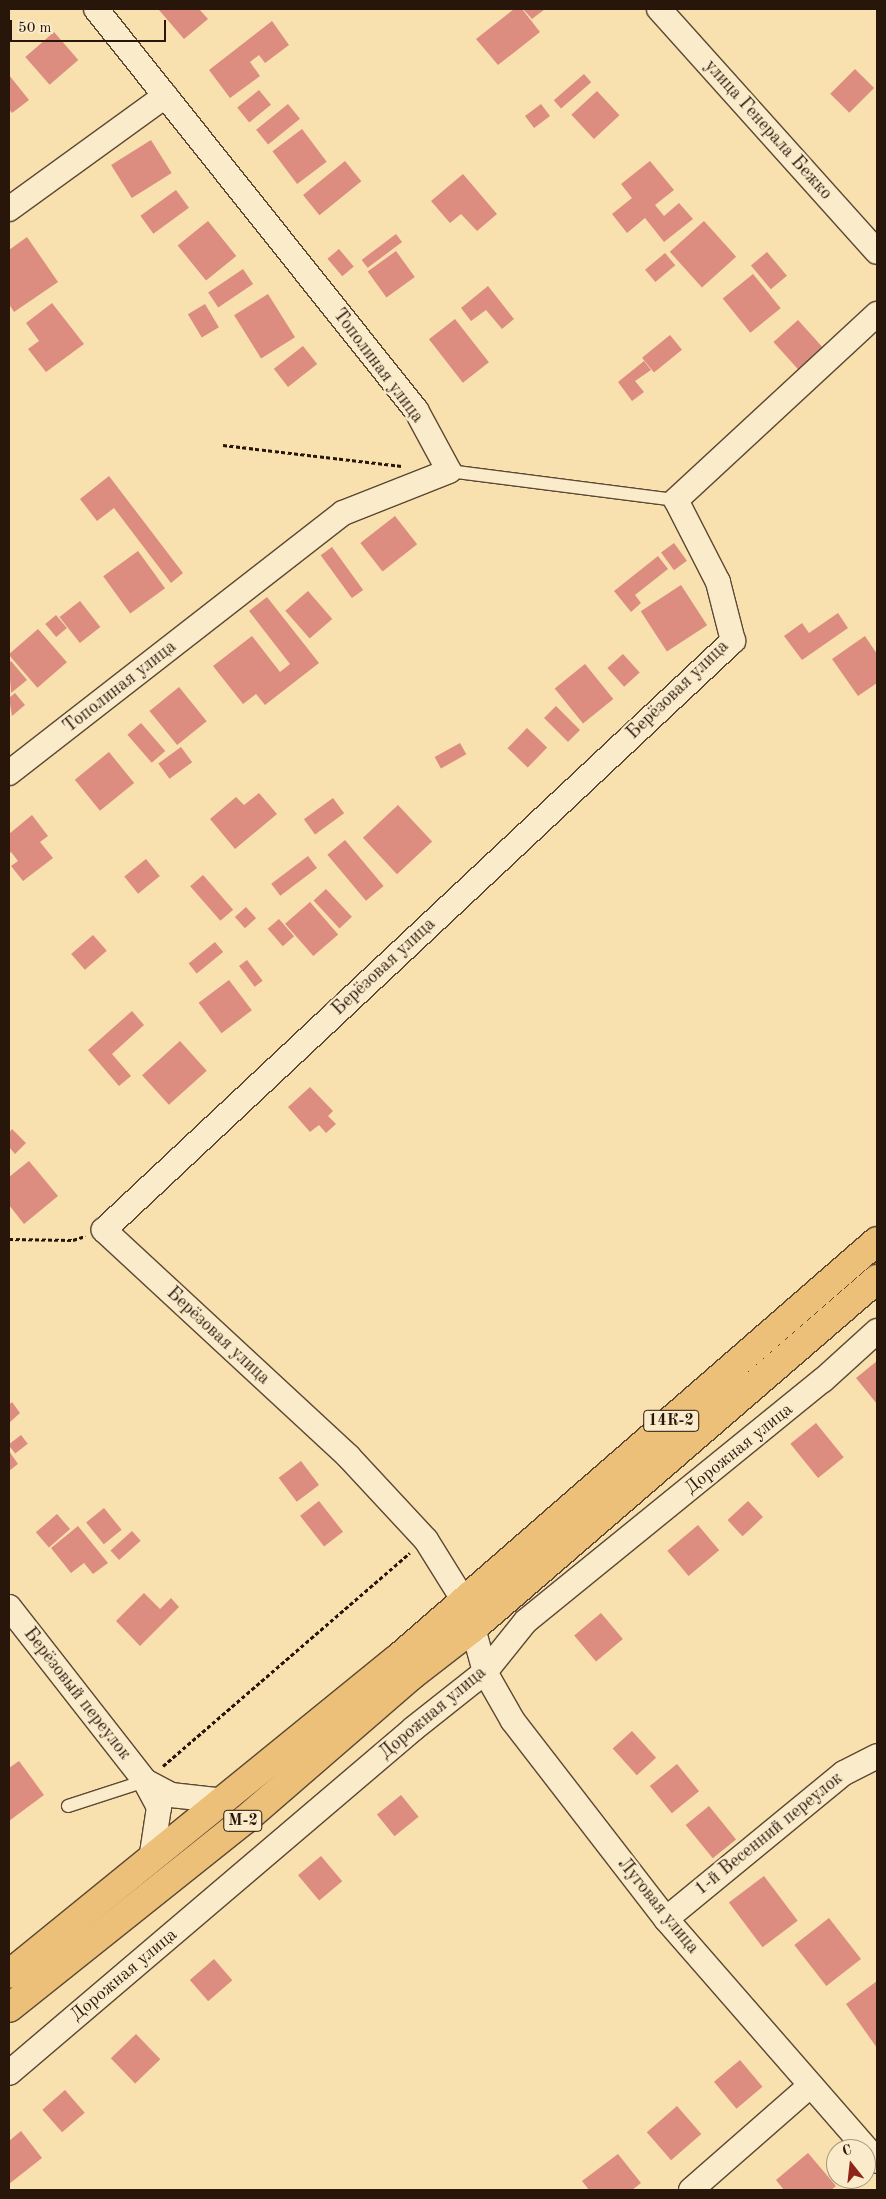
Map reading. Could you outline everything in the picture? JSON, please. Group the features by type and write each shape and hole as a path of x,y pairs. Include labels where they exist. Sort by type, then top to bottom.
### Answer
{"main road":[{"name":"14К-2","path":"464,1601 877,1240"},
{"name":"Дорожная улица","path":"9,2008 246,1819 411,1676 472,1628 877,1278"},
{"name":"М-2","path":"9,1974 225,1801 464,1601"}],"street":[{"name":"Тополиная улица","path":"9,773 343,513 450,471 416,410 96,9"},
{"name":"улица Генерала Бежко","path":"659,9 877,252"},
{"path":"9,209 165,96"},
{"path":"676,500 877,314"},
{"name":"Берёзовая улица","path":"464,1601 426,1540 348,1456 104,1230 732,641 718,582 676,500"},
{"name":"Дорожная улица","path":"9,2073 413,1729 485,1672 526,1621 823,1380 877,1331"},
{"name":"Берёзовый переулок","path":"9,1606 145,1781 159,1807 151,1860"},
{"name":"Луговая улица","path":"472,1628 485,1672 513,1721 666,1918 877,2160"},
{"name":"1-й Весенний переулок","path":"666,1918 844,1773 877,1756"},
{"name":"Берёзовый переулок","path":"145,1781 171,1796 225,1801"},
{"path":"690,2190 811,2085"}],"lane":[{"path":"450,471 676,500"},
{"path":"68,1806 145,1781"}],"path":[{"path":"223,445 410,467"},
{"path":"9,1239 73,1240 104,1230"},
{"path":"145,1781 426,1540"}],"building":[{"path":"199,9 208,19 184,39 159,10"},
{"path":"514,9 522,9 540,32 498,65 476,39"},
{"path":"523,9 545,9 532,19"},
{"path":"272,21 289,45 265,63 259,55 250,62 260,76 230,98 209,70"},
{"path":"54,32 78,60 50,85 25,57"},
{"path":"855,69 874,88 849,113 830,94"},
{"path":"584,74 591,82 561,109 554,100"},
{"path":"9,75 29,100 12,113 9,109"},
{"path":"259,90 271,105 249,122 237,108"},
{"path":"597,91 620,115 594,139 571,115"},
{"path":"288,104 300,119 268,145 256,130"},
{"path":"541,104 550,116 534,128 525,116"},
{"path":"302,129 327,162 297,184 272,151"},
{"path":"151,140 172,173 132,198 111,165"},
{"path":"345,161 361,181 319,215 303,195"},
{"path":"650,161 674,190 655,205 664,216 679,203 693,219 664,242 645,218 627,233 612,214 632,198 621,184"},
{"path":"463,174 497,214 477,231 461,214 450,223 431,201"},
{"path":"176,190 189,208 153,234 140,216"},
{"path":"208,221 236,256 206,281 178,246"},
{"path":"704,221 736,257 702,287 670,252"},
{"path":"396,234 402,242 368,268 362,260"},
{"path":"27,237 58,282 14,312 9,304 9,250"},
{"path":"339,249 354,267 342,276 328,259"},
{"path":"396,251 415,277 386,297 368,272"},
{"path":"767,252 787,276 771,289 751,265"},
{"path":"665,253 675,265 655,282 645,270"},
{"path":"243,269 253,284 218,307 208,292"},
{"path":"753,274 781,308 750,333 723,299"},
{"path":"488,286 514,319 502,329 486,310 471,321 461,308"},
{"path":"268,294 295,337 261,358 234,315"},
{"path":"52,303 84,344 46,372 28,349 39,341 26,323"},
{"path":"205,304 219,327 202,337 188,314"},
{"path":"455,319 489,362 463,383 429,339"},
{"path":"798,320 824,349 800,371 773,342"},
{"path":"670,335 682,350 654,372 642,358"},
{"path":"303,346 317,364 288,387 274,369"},
{"path":"644,361 651,370 635,381 644,392 632,401 618,382"},
{"path":"109,476 183,573 171,583 114,508 97,521 80,499"},
{"path":"395,516 417,544 382,571 360,543"},
{"path":"674,543 687,561 674,570 661,552"},
{"path":"332,547 363,590 352,598 321,555"},
{"path":"138,551 165,588 130,613 103,576"},
{"path":"658,556 668,569 635,595 641,603 631,612 614,591"},
{"path":"681,585 707,625 667,651 641,611"},
{"path":"308,591 332,619 310,639 285,611"},
{"path":"267,597 319,663 265,705 256,694 243,704 213,666 252,636 280,672 290,664 249,611"},
{"path":"80,601 100,627 80,643 60,617"},
{"path":"838,613 848,628 802,660 784,636 802,623 809,633"},
{"path":"56,615 67,628 56,637 45,624"},
{"path":"38,629 67,662 37,688 9,654"},
{"path":"865,636 877,654 877,683 858,696 832,659"},
{"path":"623,654 640,673 624,687 607,668"},
{"path":"11,661 27,680 11,693 9,663"},
{"path":"585,664 613,699 583,724 555,689"},
{"path":"179,687 207,721 177,745 149,711"},
{"path":"15,693 25,705 12,716 9,698"},
{"path":"556,706 580,730 568,742 544,718"},
{"path":"141,723 165,751 152,763 127,735"},
{"path":"527,728 547,747 528,768 508,748"},
{"path":"460,743 466,754 441,768 435,757"},
{"path":"181,747 192,762 170,779 158,763"},
{"path":"109,752 134,783 100,811 75,780"},
{"path":"259,793 277,814 235,849 210,819 236,797 244,805"},
{"path":"333,798 344,813 315,835 304,819"},
{"path":"398,805 432,842 397,874 363,838"},
{"path":"32,815 48,836 40,842 53,858 23,881 11,866 18,861 11,852 9,854 9,834"},
{"path":"345,840 384,886 366,901 327,855"},
{"path":"308,856 317,868 280,896 271,884"},
{"path":"146,859 160,876 138,894 124,877"},
{"path":"203,875 233,910 220,921 190,886"},
{"path":"326,889 352,917 339,928 314,901"},
{"path":"310,902 338,934 313,956 285,924"},
{"path":"246,907 256,918 245,928 235,917"},
{"path":"279,919 294,936 283,946 268,929"},
{"path":"93,935 107,951 85,970 71,954"},
{"path":"215,942 223,952 197,973 189,963"},
{"path":"247,960 263,981 255,987 239,966"},
{"path":"229,980 252,1010 222,1033 199,1003"},
{"path":"132,1011 144,1025 112,1054 131,1076 119,1086 88,1050"},
{"path":"180,1041 207,1071 169,1105 142,1075"},
{"path":"310,1087 333,1111 328,1116 336,1124 326,1133 319,1125 310,1132 288,1107"},
{"path":"12,1129 26,1143 15,1154 9,1147 9,1133"},
{"path":"29,1161 58,1196 24,1224 9,1205 9,1177"},
{"path":"877,1361 877,1404 856,1378"},
{"path":"12,1402 20,1413 9,1423 9,1405"},
{"path":"816,1423 844,1457 818,1478 790,1444"},
{"path":"21,1435 28,1444 15,1454 9,1444"},
{"path":"9,1451 18,1464 9,1471"},
{"path":"301,1461 319,1485 297,1502 279,1478"},
{"path":"319,1501 343,1532 324,1547 300,1516"},
{"path":"748,1501 763,1517 743,1536 728,1520"},
{"path":"104,1508 122,1530 104,1544 86,1522"},
{"path":"57,1514 70,1529 49,1547 36,1532"},
{"path":"698,1525 719,1550 689,1576 667,1551"},
{"path":"78,1526 108,1563 93,1574 84,1563 71,1573 51,1548"},
{"path":"132,1531 141,1541 119,1560 110,1550"},
{"path":"144,1593 160,1609 171,1598 179,1607 140,1646 116,1621"},
{"path":"601,1613 623,1639 596,1662 574,1635"},
{"path":"632,1731 656,1758 637,1775 613,1748"},
{"path":"19,1761 44,1795 9,1821 9,1768"},
{"path":"677,1764 699,1791 672,1813 650,1786"},
{"path":"401,1795 419,1817 395,1836 377,1815"},
{"path":"709,1806 736,1839 713,1858 686,1825"},
{"path":"321,1856 342,1881 319,1901 298,1875"},
{"path":"764,1876 798,1921 763,1947 729,1902"},
{"path":"829,1918 861,1959 826,1986 794,1945"},
{"path":"214,1959 232,1980 208,2001 190,1980"},
{"path":"877,1981 877,2048 846,2004"},
{"path":"136,2034 160,2059 135,2083 111,2058"},
{"path":"740,2060 762,2087 736,2109 714,2082"},
{"path":"65,2090 85,2113 62,2132 42,2110"},
{"path":"677,2106 701,2134 671,2160 647,2132"},
{"path":"21,2131 42,2158 9,2184 9,2141"},
{"path":"808,2153 826,2174 826,2189 832,2189 784,2190 776,2180"},
{"path":"618,2154 641,2183 632,2190 589,2190 582,2181"}]}
